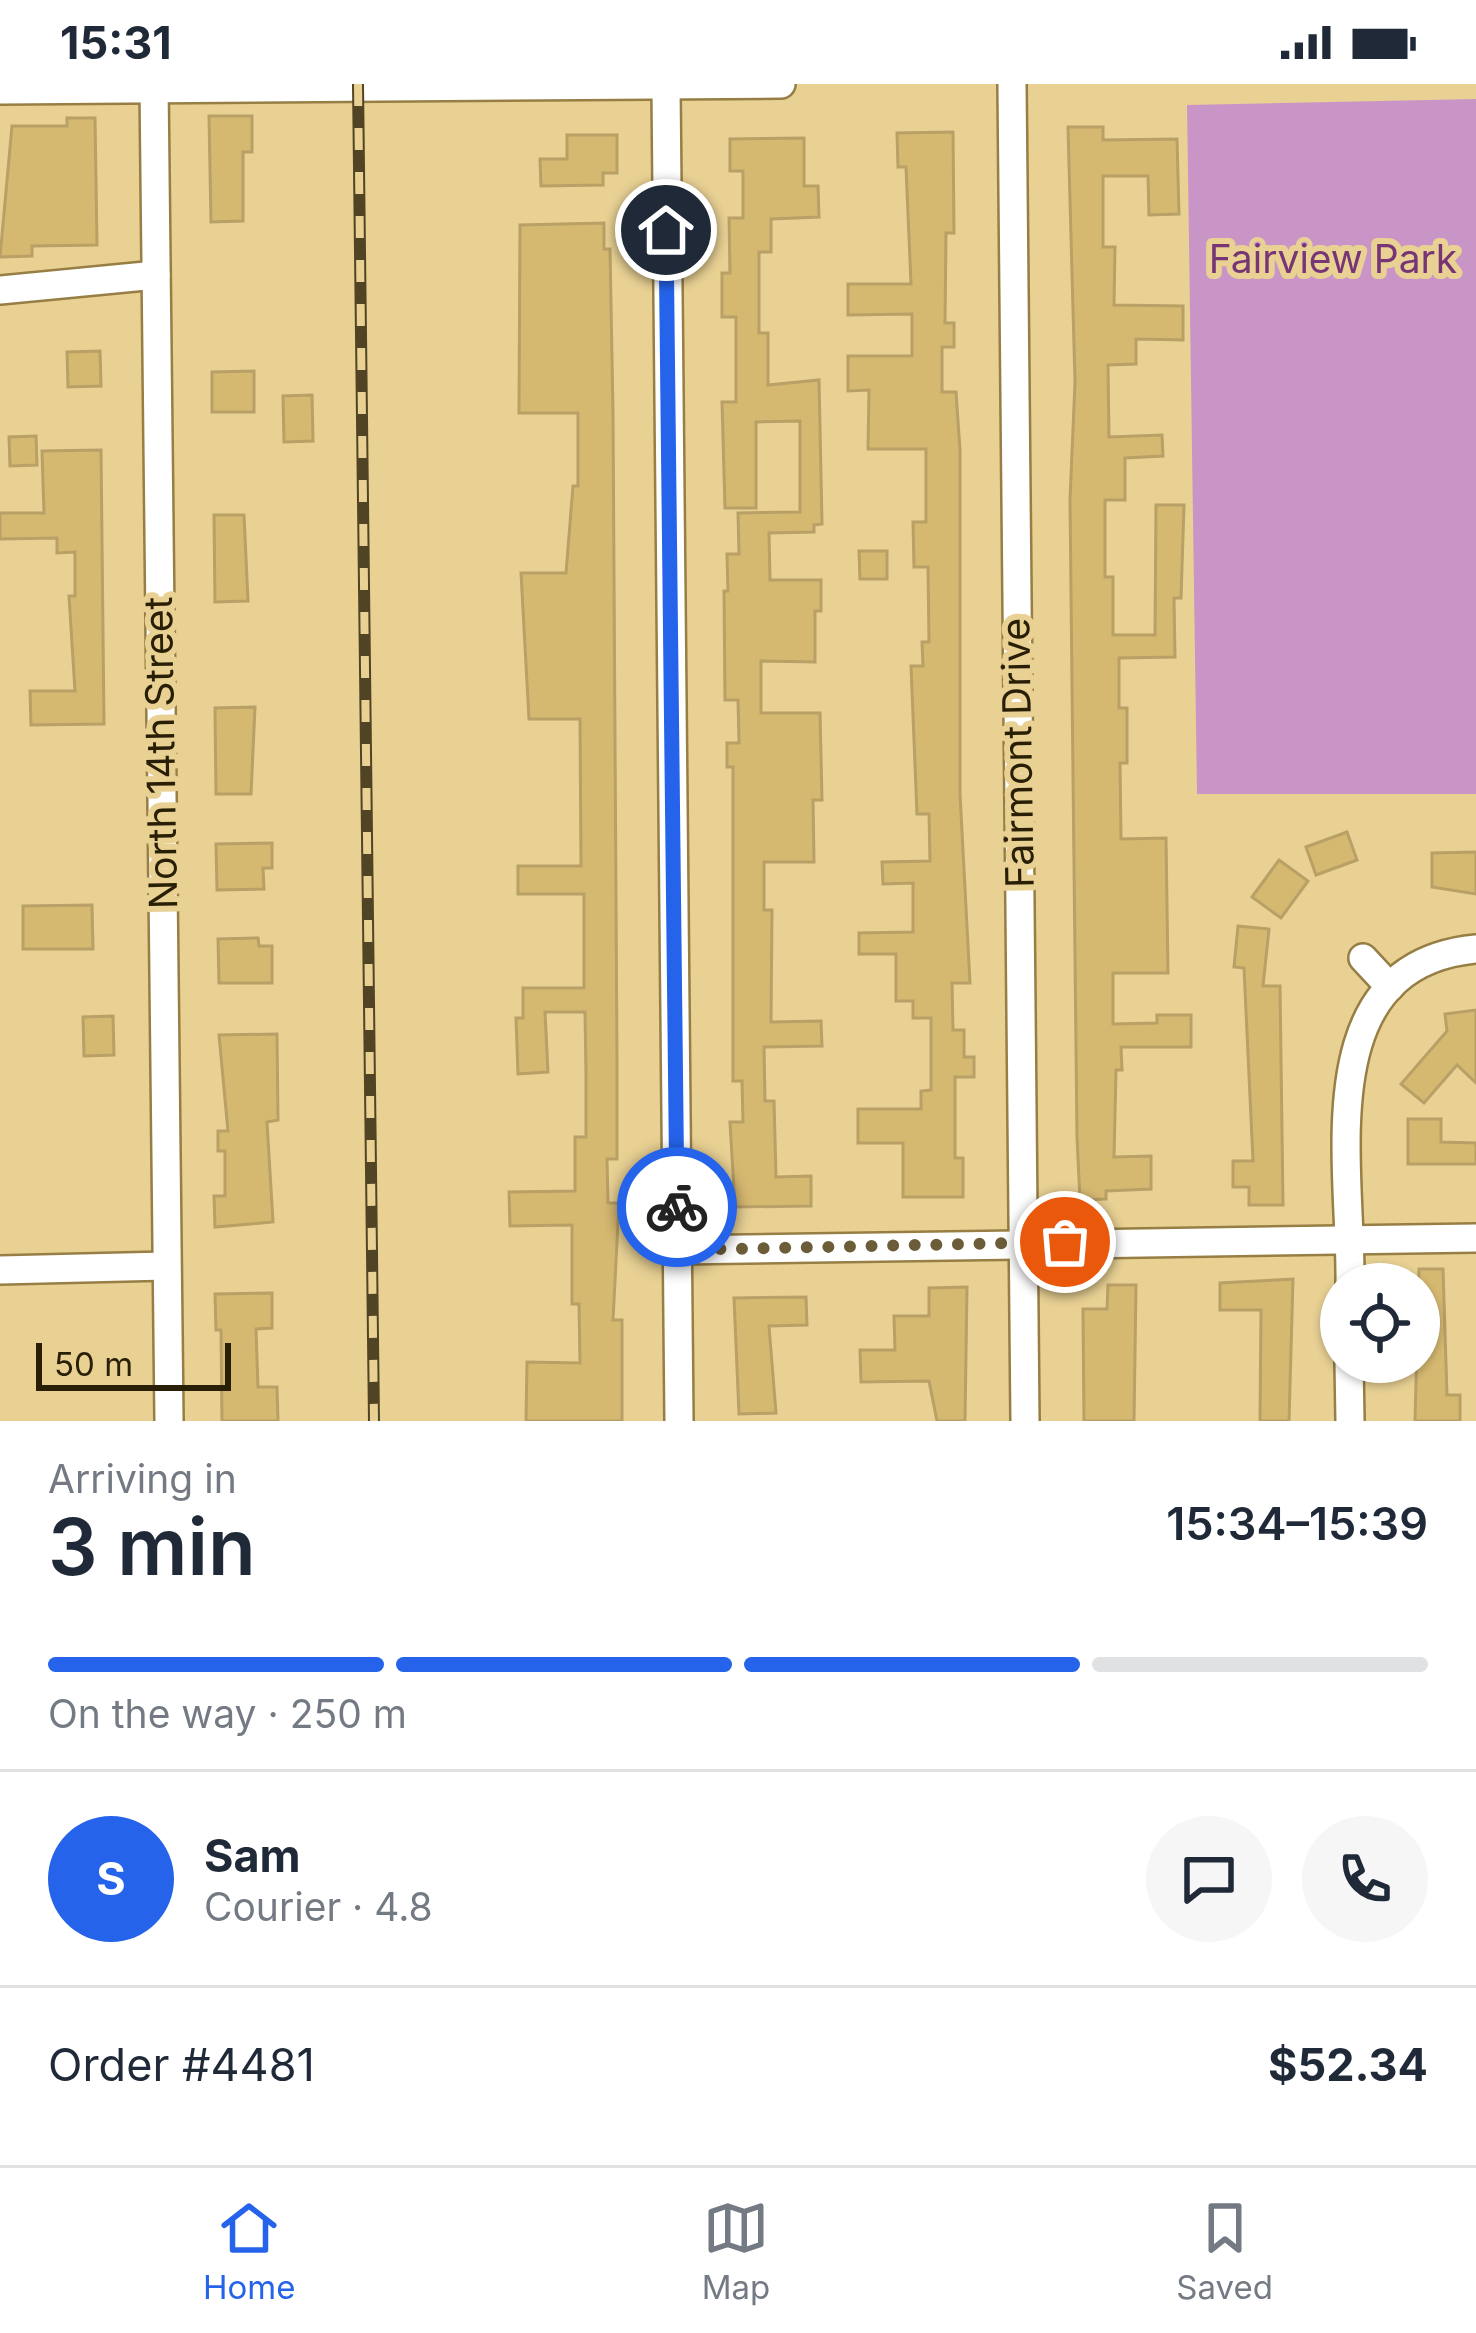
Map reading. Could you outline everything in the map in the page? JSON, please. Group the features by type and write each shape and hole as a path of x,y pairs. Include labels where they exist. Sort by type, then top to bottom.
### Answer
{"street":[{"path":"0,90 782,84"},
{"name":"Fairmont Drive","path":"1012,84 1025,1421"},
{"name":"North 14th Street","path":"154,86 169,1421"},
{"path":"666,87 679,1421"},
{"path":"0,290 156,275"},
{"path":"1350,1263 1349,1068 1372,1003 1431,959 1476,949"},
{"path":"1363,958 1390,987"},
{"path":"677,1250 1476,1238"},
{"path":"0,1270 166,1267"},
{"path":"1349,1383 1350,1421"}],"green space":[{"name":"Fairview Park","path":"1476,99 1476,794 1197,794 1187,105"}],"building":[{"path":"209,116 252,116 252,152 243,152 243,221 211,222"},
{"path":"67,118 95,118 97,245 32,246 32,256 0,257 12,126 67,126"},
{"path":"1068,127 1103,127 1103,140 1177,139 1179,214 1149,215 1148,176 1103,176 1103,247 1115,247 1114,305 1183,306 1183,340 1136,339 1136,364 1108,365 1109,437 1162,435 1163,456 1125,458 1125,500 1105,500 1105,577 1113,577 1113,635 1155,635 1156,505 1184,505 1181,598 1174,598 1175,657 1119,658 1119,708 1127,708 1127,763 1120,763 1121,839 1166,838 1168,973 1113,973 1113,1024 1157,1023 1157,1015 1191,1015 1191,1047 1121,1047 1114,1157 1151,1156 1151,1189 1106,1191 1106,1199 1080,1200 1070,500 1075,382"},
{"path":"953,132 954,233 946,233 945,323 954,323 954,347 942,347 942,392 956,392 960,450 960,794 970,983 952,983 953,1030 964,1030 964,1057 974,1057 974,1077 955,1077 955,1158 963,1158 963,1197 903,1197 903,1143 858,1143 858,1109 921,1109 921,1091 931,1090 931,1018 913,1018 913,1001 896,1001 896,954 859,954 859,933 913,932 913,883 883,884 882,862 930,861 929,814 917,814 911,666 923,666 922,642 929,642 928,567 914,567 913,522 926,522 926,449 868,449 869,390 848,391 848,356 912,356 912,314 848,315 848,284 911,284 906,167 898,167 897,133"},
{"path":"567,135 617,135 617,173 603,173 603,185 541,186 540,159 567,159"},
{"path":"804,138 804,186 818,186 819,217 771,219 771,252 759,252 759,333 768,333 768,385 819,380 822,524 814,525 814,532 769,533 770,580 821,580 821,611 815,611 815,662 761,661 761,713 820,713 822,800 813,800 814,862 764,862 764,910 772,910 771,1022 821,1021 822,1046 764,1047 765,1101 774,1101 776,1177 811,1176 811,1206 735,1207 730,1122 743,1122 742,1081 733,1081 733,767 727,767 727,743 739,743 738,700 725,700 727,554 739,554 738,513 800,512 800,421 756,422 756,508 725,508 722,402 736,402 736,317 722,317 722,273 730,273 729,218 743,218 743,171 730,171 730,139"},
{"path":"604,223 604,249 610,249 613,413 617,1063 617,1159 607,1159 608,1203 619,1203 613,1320 622,1320 622,1421 526,1421 527,1362 580,1363 579,1304 572,1304 572,1225 510,1226 509,1192 575,1191 575,1137 586,1137 586,1075 585,1012 545,1012 548,1072 518,1074 516,1018 523,1018 523,988 584,988 584,894 518,894 518,866 581,866 580,719 529,719 521,573 566,573 573,486 578,486 578,413 519,413 520,225"},
{"path":"100,351 101,386 68,387 67,352"},
{"path":"254,371 254,412 212,412 212,372"},
{"path":"312,395 313,441 284,442 283,396"},
{"path":"36,436 37,465 10,466 9,437"},
{"path":"101,450 104,724 31,725 30,691 75,691 69,596 75,596 75,552 57,553 57,538 0,539 0,513 44,513 42,451"},
{"path":"214,515 244,515 248,601 215,602"},
{"path":"859,551 887,551 887,579 860,579"},
{"path":"255,707 251,794 216,794 215,708"},
{"path":"1347,832 1357,860 1316,875 1306,847"},
{"path":"272,843 272,868 263,868 264,889 217,890 216,844"},
{"path":"1476,852 1476,894 1432,887 1432,853"},
{"path":"1279,860 1308,881 1281,918 1252,897"},
{"path":"92,905 93,949 23,949 23,906"},
{"path":"1238,926 1269,929 1263,986 1280,986 1283,1205 1249,1205 1249,1187 1233,1187 1233,1161 1253,1161 1244,968 1234,967"},
{"path":"258,938 259,946 272,946 272,983 219,983 218,939"},
{"path":"1476,1010 1476,1083 1457,1065 1424,1103 1401,1084 1447,1031 1445,1014"},
{"path":"113,1016 114,1055 84,1056 83,1017"},
{"path":"277,1034 278,1120 267,1122 273,1222 215,1227 214,1196 225,1196 225,1151 218,1151 218,1131 228,1131 219,1035"},
{"path":"1408,1119 1441,1119 1441,1142 1476,1143 1476,1164 1408,1164"},
{"path":"1443,1269 1447,1395 1460,1395 1460,1421 1415,1421 1416,1383 1440,1383"},
{"path":"1293,1279 1289,1421 1260,1421 1261,1310 1220,1310 1220,1283"},
{"path":"1108,1285 1136,1285 1134,1421 1084,1421 1083,1309 1107,1309"},
{"path":"967,1287 965,1421 937,1421 929,1381 861,1382 860,1350 895,1350 894,1316 929,1316 929,1288"},
{"path":"272,1293 272,1328 256,1329 258,1387 277,1387 278,1421 222,1421 221,1330 216,1330 215,1294"},
{"path":"806,1297 807,1325 769,1326 776,1413 739,1414 734,1298"}],"railway":[{"path":"358,84 374,1421"}],"way so far":[{"path":"677,1207 677,1250 1065,1242"}],"route":[{"path":"666,230 677,1207"}]}
